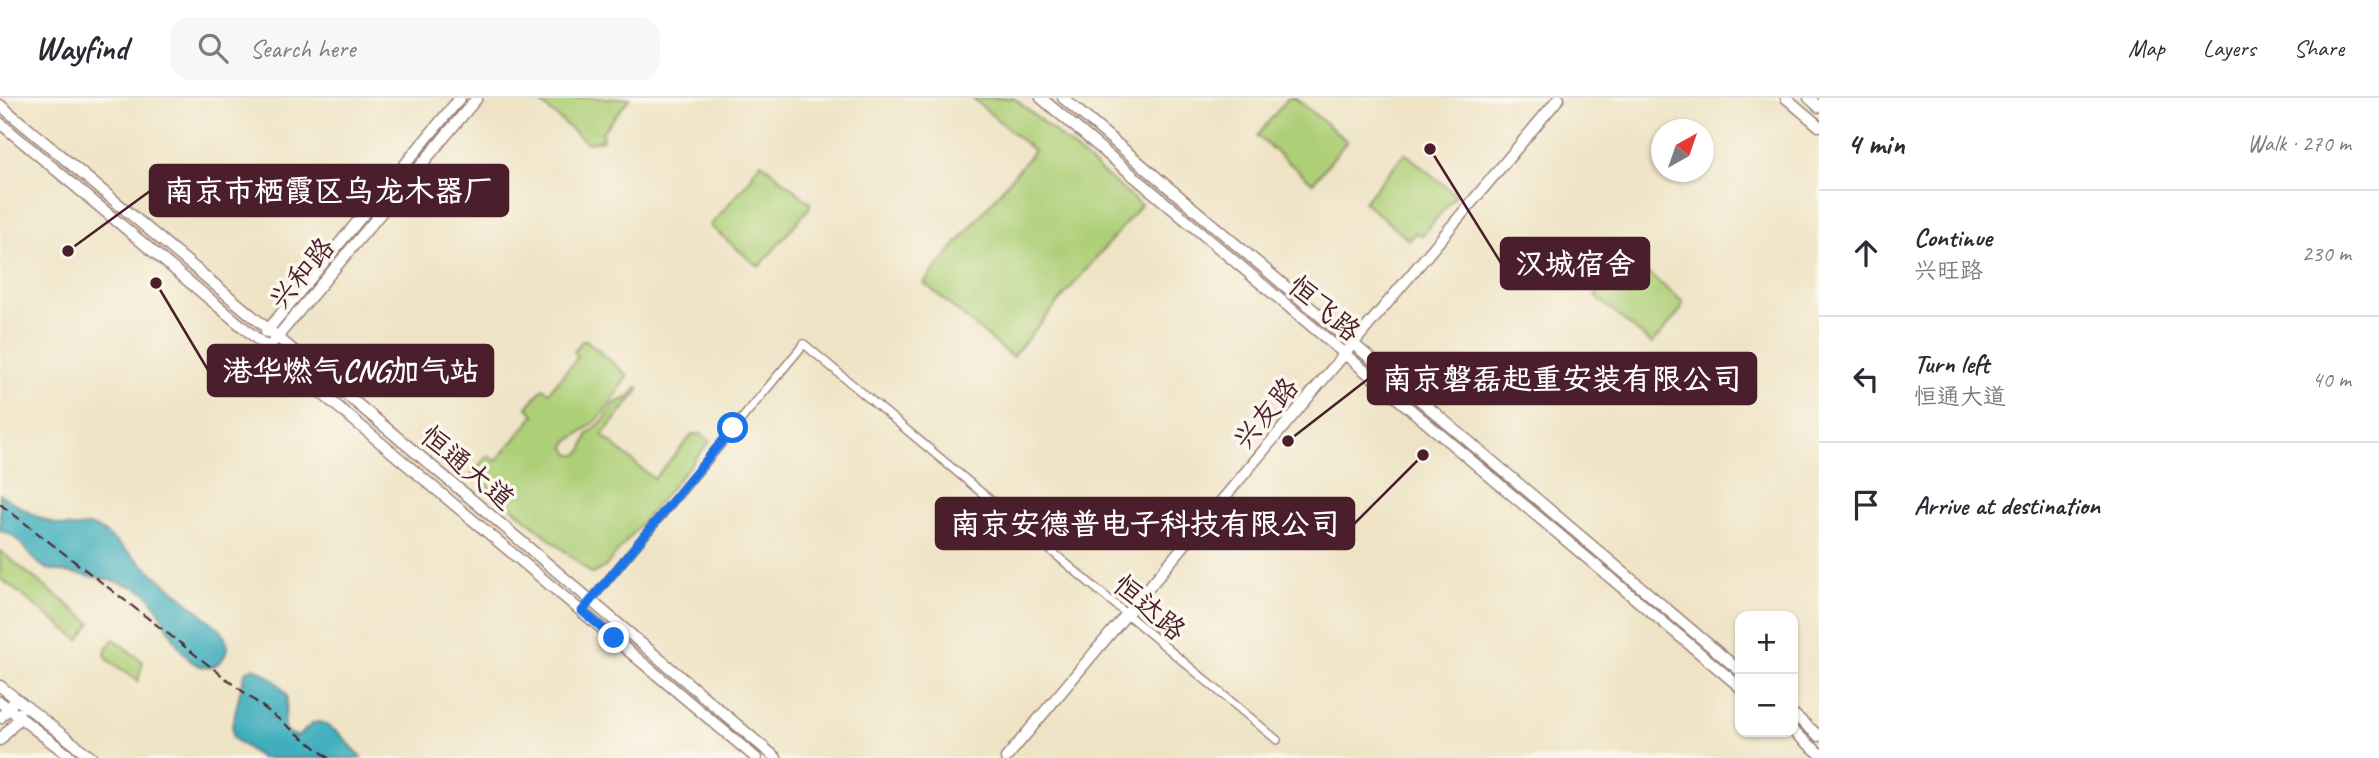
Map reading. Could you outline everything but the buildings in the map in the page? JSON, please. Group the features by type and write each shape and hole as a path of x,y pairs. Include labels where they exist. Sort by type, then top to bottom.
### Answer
{"main road":[{"name":"兴和路","path":"259,340 460,98"},
{"name":"兴和路","path":"268,348 477,98"},
{"name":"恒飞路","path":"1041,98 1735,683"},
{"name":"恒飞路","path":"1063,98 1735,667"},
{"name":"兴友路","path":"1006,758 1559,98"},
{"path":"1786,98 1819,126"},
{"path":"1809,98 1819,107"},
{"name":"恒通大道","path":"0,105 278,336 776,758"},
{"name":"恒通大道","path":"0,123 756,758"},
{"path":"0,686 92,758"},
{"path":"0,718 4,705 16,698"},
{"path":"16,698 20,717"},
{"path":"4,705 72,758"},
{"path":"0,740 20,717"},
{"path":"1798,718 1819,736"},
{"path":"1798,735 1819,753"}],"street":[{"name":"恒达路","path":"590,601 804,344 1277,740"},
{"path":"582,611 590,601"}],"green space":[{"path":"535,98 630,98 602,132 603,140 587,143"},
{"path":"972,98 1014,98 1141,205 1012,357 924,283 1034,151"},
{"path":"1288,98 1295,98 1347,141 1313,183 1257,136"},
{"path":"1405,153 1456,195 1422,236 1416,232 1409,240 1364,202"},
{"path":"761,162 810,203 809,208 760,266 710,226 753,176 752,173"},
{"path":"1624,262 1643,278 1648,273 1683,302 1681,310 1652,344 1595,296"},
{"path":"586,340 628,376 604,413 567,443 565,447 571,455 582,451 588,434 605,419 614,404 629,397 638,387 640,389 602,435 654,479 693,434 702,434 710,441 605,567 592,574 472,474 488,455 496,461 535,415 527,407 543,388 549,392 578,357 574,352 581,342"},
{"path":"0,551 91,623 79,640 0,578"},
{"path":"114,639 143,662 138,681 108,660 105,654 107,647"}],"water":[{"path":"0,494 52,523 72,527 90,526 104,532 221,630 228,645 222,660 213,666 201,666 191,661 181,650 151,598 143,591 111,580 47,569 40,565 20,542 8,533 0,531"},
{"path":"253,668 273,680 286,694 284,721 287,731 298,736 313,723 321,722 339,733 362,758 261,758 233,738 232,727 243,679 246,671"}],"railway":[{"path":"0,504 329,758"}],"place":[{"name":"汉城宿舍","path":"1430,149"},
{"name":"南京市栖霞区乌龙木器厂","path":"68,251"},
{"name":"港华燃气CNG加气站","path":"156,283"},
{"name":"南京磐磊起重安装有限公司","path":"1288,441"},
{"name":"南京安德普电子科技有限公司","path":"1423,455"}],"route":[{"path":"614,638 582,611 733,428"}]}
